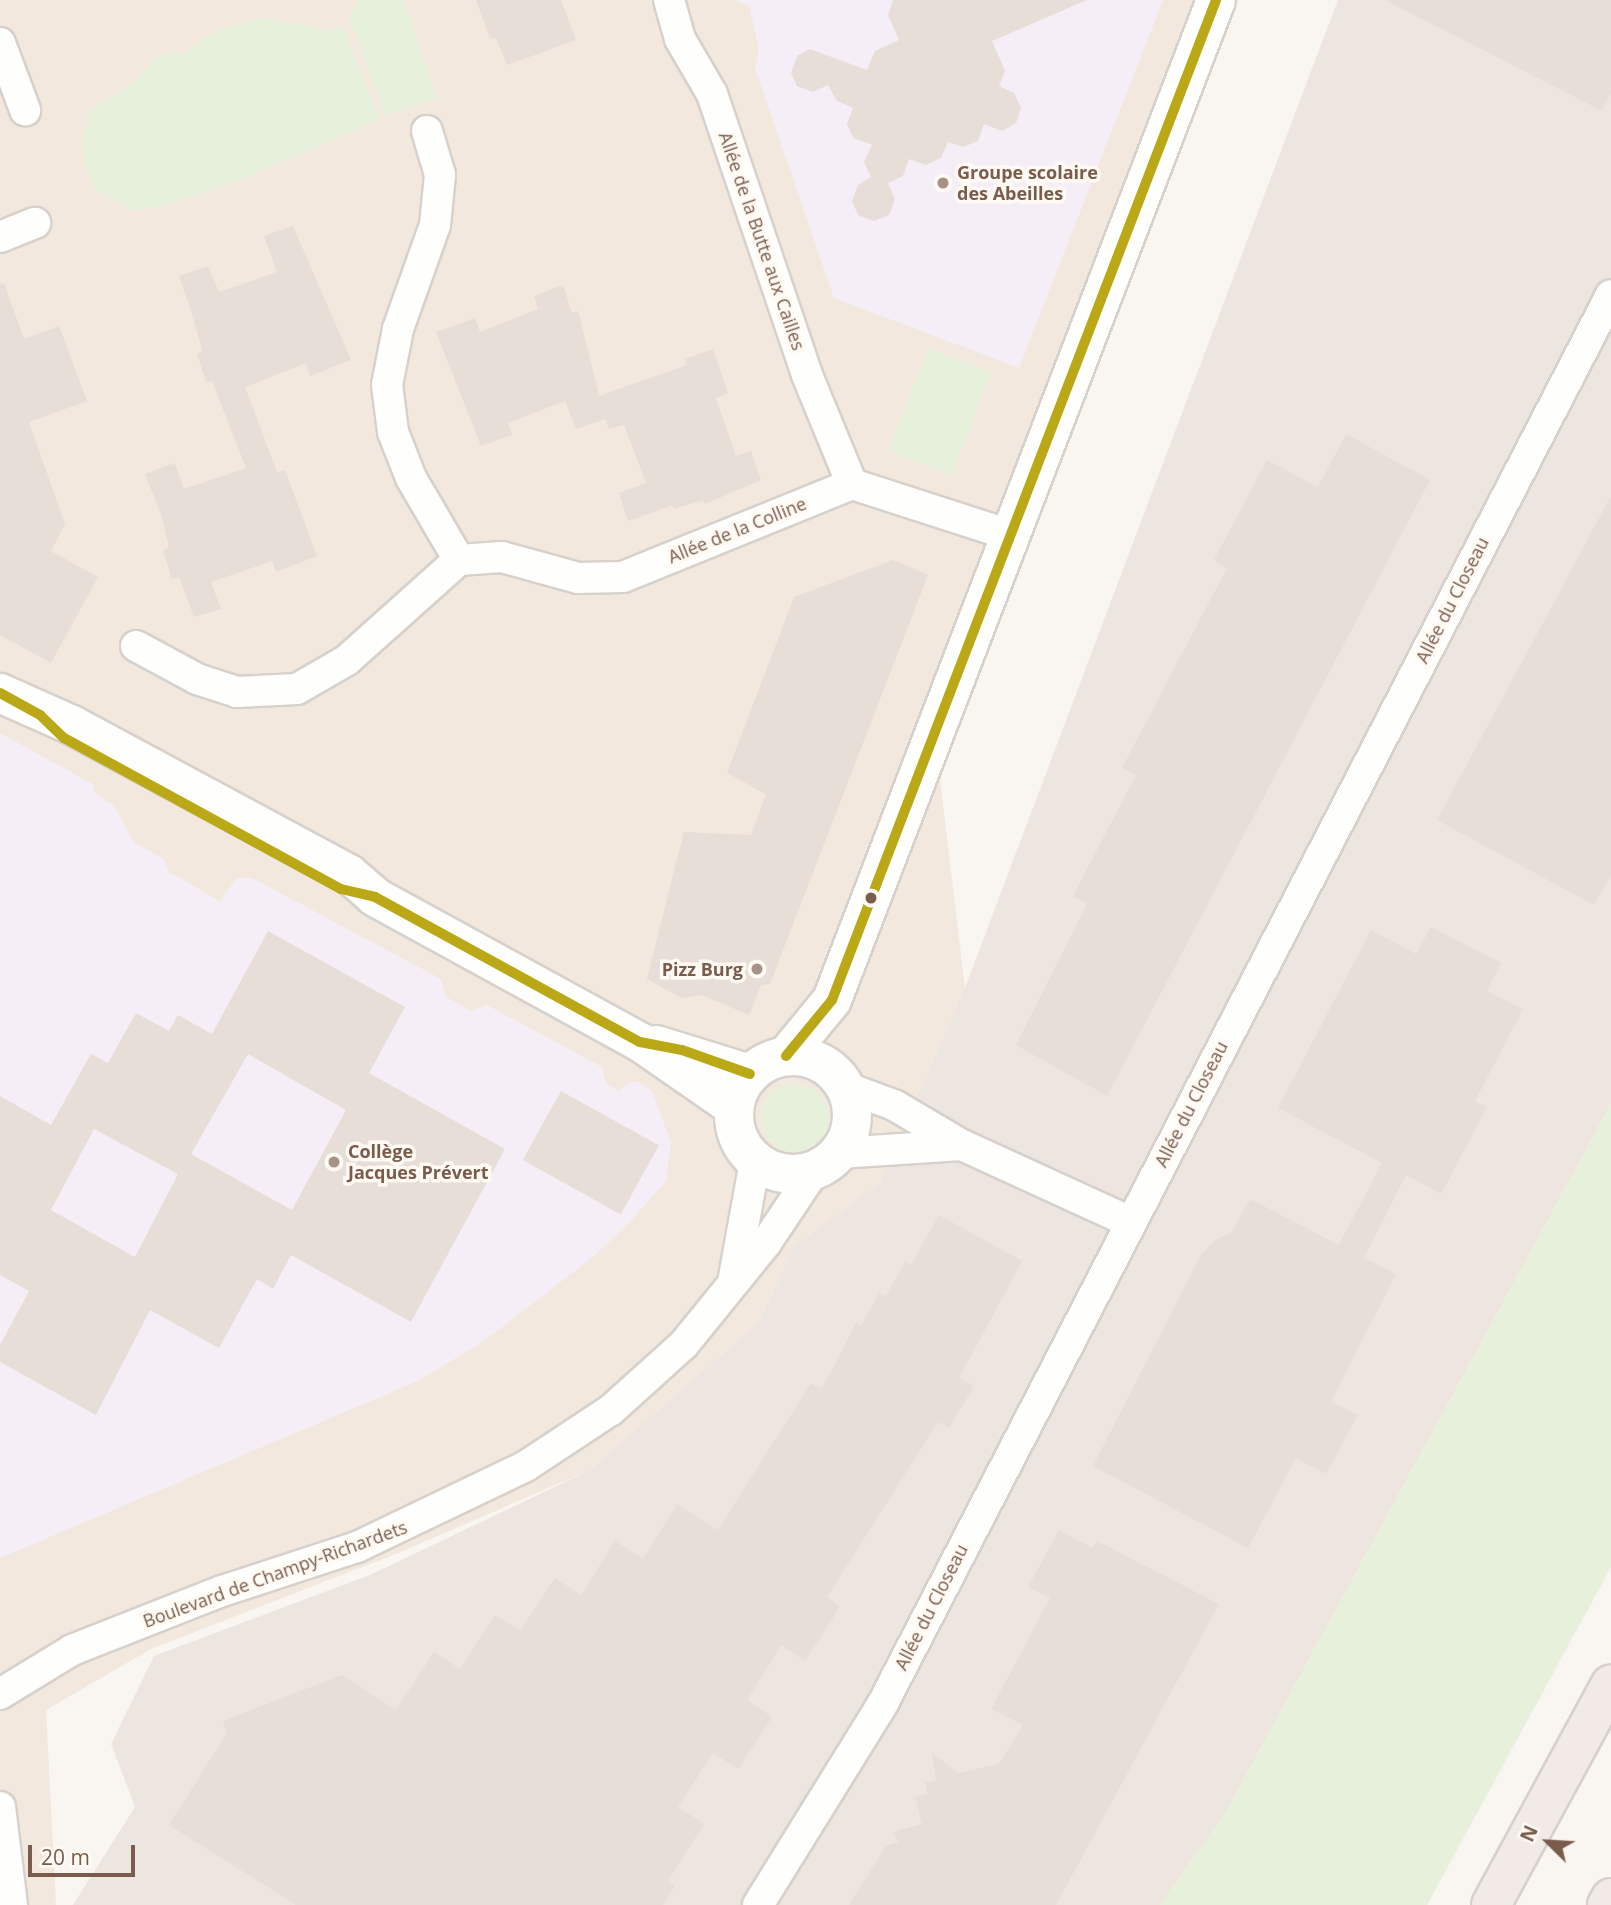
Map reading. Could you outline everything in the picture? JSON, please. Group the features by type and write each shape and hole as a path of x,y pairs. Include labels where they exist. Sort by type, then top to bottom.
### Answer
{"highway":[{"path":"1491,1905 1611,1684"},
{"path":"1607,1905 1611,1898"}],"street":[{"name":"Allée de la Butte aux Cailles","path":"669,0 680,38 712,94 807,374 852,484"},
{"path":"962,1145 827,1162 783,1174 755,1161 742,1146 734,1107 750,1074 786,1056 832,1000 1216,0"},
{"path":"0,43 25,110"},
{"path":"136,646 197,679 237,692 297,689 347,660 459,560 411,478 393,432 387,385 398,329 435,225 440,175 427,131"},
{"path":"0,237 35,223"},
{"name":"Allée du Closeau","path":"758,1905 882,1705 1611,295"},
{"path":"852,484 1010,535"},
{"name":"Allée de la Colline","path":"459,560 502,557 578,578 623,577 852,484"},
{"path":"0,693 40,715 65,738 341,889 375,897 640,1042 734,1107"},
{"path":"827,1162 852,1125 839,1079 832,1000"},
{"path":"640,1042 682,1050 750,1074"},
{"path":"786,1056 812,1058 839,1079 894,1105 962,1145 1130,1222"},
{"name":"Boulevard de Champy-Richardets","path":"733,1281 755,1161"},
{"name":"Boulevard de Champy-Richardets","path":"0,1694 72,1650 222,1591 357,1547 526,1466 611,1409 684,1344 827,1162"},
{"path":"0,1807 12,1905"}],"shaded area":[{"path":"0,0 1215,0 932,713 965,988 880,1182 793,1247 760,1321 590,1470 401,1552 151,1649 46,1710 56,1905 0,1905"},
{"name":"Groupe scolaire des Abeilles","path":"734,0 1163,0 1019,368 834,298 755,68 759,49 749,5"},
{"path":"1338,0 1611,0 1611,1104 1226,1812 1160,1905 73,1905 135,1807 111,1744 154,1656 370,1575 590,1470 760,1321 793,1247 880,1182 965,988"},
{"name":"Collège Jacques Prévert","path":"0,733 94,785 93,791 114,806 134,843 164,859 169,872 220,901 237,878 252,878 441,979 446,997 471,1011 487,1005 602,1067 606,1083 619,1091 630,1082 639,1082 652,1091 671,1143 666,1181 629,1223 594,1256 484,1341 418,1381 0,1558"}],"green space":[{"path":"358,0 404,0 437,99 385,116 349,16"},
{"path":"261,18 330,30 343,27 380,119 238,181 171,204 134,211 98,192 89,179 81,145 91,110 133,82 156,57 173,51 182,55 215,31"},
{"path":"928,348 991,372 952,475 889,451"},
{"path":"795,1084 808,1087 819,1094 826,1105 829,1118 826,1131 819,1142 808,1149 795,1152 782,1149 771,1142 764,1131 761,1118 764,1105 771,1094 782,1087"},
{"path":"1611,1104 1611,1567 1427,1905 1160,1905 1226,1812"}],"building":[{"path":"476,0 561,0 576,40 507,65 496,38 490,39"},
{"path":"893,0 1087,0 992,41 1005,71 999,86 1014,93 1021,108 1016,123 1002,131 984,124 978,141 963,147 948,142 941,158 926,165 909,159 903,176 888,183 895,199 889,215 874,221 858,215 852,201 858,185 871,177 864,162 872,145 853,138 847,124 853,108 837,101 828,85 813,92 797,86 791,73 797,56 810,49 867,70 875,51 899,40 888,15"},
{"path":"1385,0 1611,0 1611,93 1602,111"},
{"path":"293,226 351,360 310,376 306,363 245,387 277,472 285,470 317,556 276,572 272,561 211,582 221,609 194,617 179,577 172,579 163,550 169,548 162,517 145,474 175,463 184,489 246,468 212,381 206,382 197,354 202,351 179,276 208,266 219,292 277,272 264,236"},
{"path":"4,283 24,339 59,326 87,401 29,422 65,524 51,551 98,577 51,663 0,635 0,284"},
{"path":"563,285 572,313 578,311 599,396 687,365 685,359 713,349 728,393 716,398 736,456 751,451 761,480 705,504 703,500 674,509 673,505 628,521 619,493 646,483 624,425 609,429 605,419 576,429 565,401 508,423 512,435 481,446 436,332 475,318 480,332 538,309 534,296"},
{"path":"1346,434 1430,480 1107,1096 1016,1045 1087,904 1073,896 1136,775 1122,768 1227,568 1214,560 1267,460 1318,487"},
{"path":"1611,496 1611,875 1594,905 1437,820"},
{"path":"893,560 928,575 770,984 761,985 749,1015 702,995 681,998 647,979 684,832 751,835 766,794 727,773 794,597"},
{"path":"1431,927 1501,963 1487,991 1523,1009 1475,1101 1487,1107 1441,1194 1406,1175 1364,1258 1396,1274 1331,1402 1358,1415 1326,1474 1296,1458 1248,1548 1093,1466 1201,1255 1216,1239 1231,1233 1250,1199 1339,1245 1382,1163 1278,1108 1371,930 1416,954"},
{"path":"268,931 405,1007 369,1073 505,1149 411,1322 291,1255 273,1289 257,1279 219,1348 150,1310 96,1415 0,1362 0,1345 29,1291 0,1275 0,1096 51,1125 91,1054 108,1063 136,1013 169,1031 178,1015 212,1034","holes":["248,1054 346,1110 292,1210 191,1154","94,1129 178,1174 135,1257 51,1210"]},
{"path":"561,1091 659,1145 621,1214 523,1160"},
{"path":"939,1215 1022,1261 959,1378 974,1386 949,1428 938,1422 827,1597 840,1607 805,1661 781,1645 747,1700 772,1717 738,1769 713,1753 678,1807 704,1824 668,1881 675,1886 663,1905 296,1905 169,1825 227,1733 223,1721 342,1675 396,1710 434,1652 460,1669 495,1615 520,1631 555,1578 581,1595 615,1541 643,1559 677,1504 718,1530 811,1383 822,1389 856,1323 861,1326 879,1293 886,1296 905,1262 911,1265"},
{"path":"1059,1530 1092,1548 1097,1541 1219,1604 1056,1905 849,1905 886,1846 899,1842 893,1832 922,1824 915,1797 928,1794 925,1782 936,1780 932,1753 959,1773 999,1764 1023,1725 991,1709 1050,1598 1028,1587"}],"transit line":[{"path":"786,1056 832,1000 1216,0"},
{"path":"0,693 40,715 64,738 341,889 375,897 640,1042 682,1050 750,1074"}],"place":[{"name":"Groupe scolaire des Abeilles","path":"943,183"},
{"name":"Pizz Burg","path":"757,969"},
{"name":"Collège Jacques Prévert","path":"334,1162"}]}
